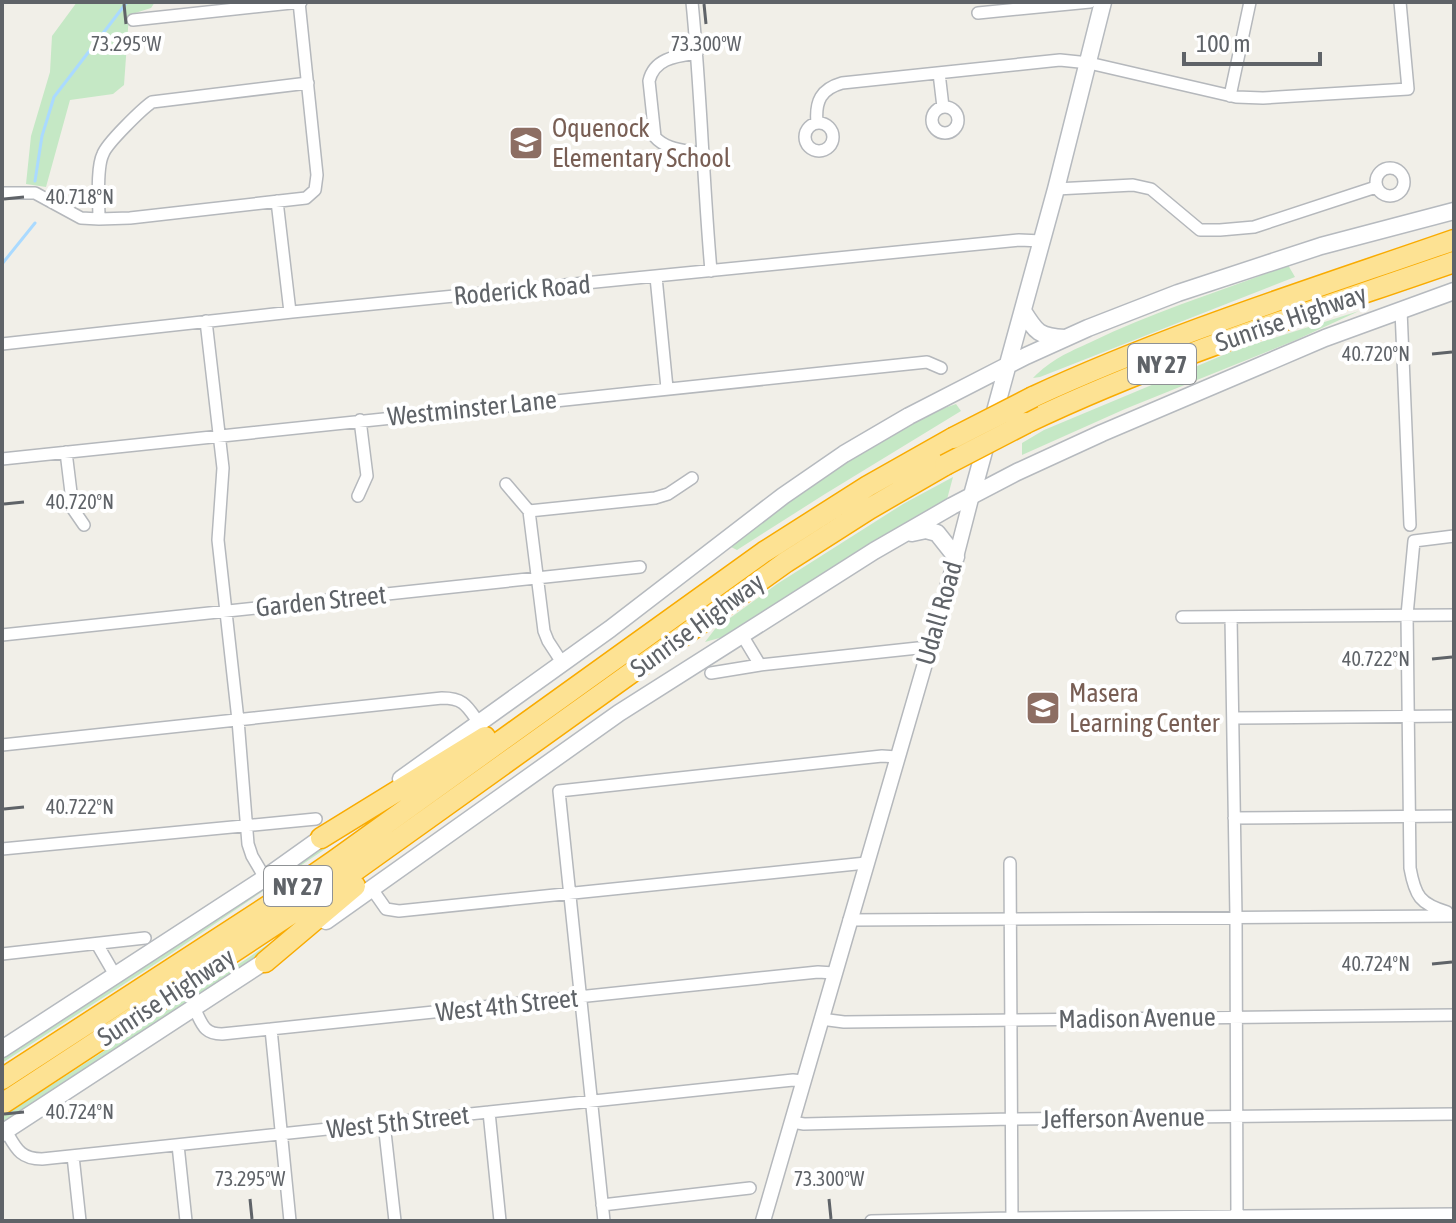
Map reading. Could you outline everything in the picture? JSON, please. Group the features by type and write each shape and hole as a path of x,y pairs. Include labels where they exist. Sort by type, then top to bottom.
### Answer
{"highway":[{"name":"Sunrise Highway","path":"2,1079 288,892 784,539 868,486 953,438 1102,366 1454,240"},
{"name":"Sunrise Highway","path":"2,1104 305,906 786,562 858,515 1026,423 1102,389 1162,364 1454,262"},
{"path":"1361,294 1454,274"},
{"path":"319,829 586,680"},
{"path":"265,962 384,863 439,811"}],"main road":[{"name":"Udall Road","path":"972,495 1056,189 1103,2"},
{"path":"1007,365 1153,302 1237,272 1454,211"},
{"name":"Sunrise Highway","path":"4,1132 265,962 593,731 902,534 972,495 1090,438 1325,338 1454,291"},
{"path":"1023,311 1040,334 1066,338"},
{"name":"Sunrise Highway","path":"2,1049 265,878 319,829 356,811 563,664 743,525 824,467 909,416 1007,365"},
{"path":"902,534 926,530 935,532 956,557"}],"street":[{"path":"2,193 35,193 81,218 99,219 306,198 315,190 317,175 300,2 133,20"},
{"path":"692,2 711,271"},
{"path":"978,13 1090,2"},
{"path":"1230,96 1250,2"},
{"path":"817,123 822,94 831,86 842,83 1060,60 1089,63 1230,96 1263,98 1408,89 1400,2"},
{"path":"697,53 661,62 649,81 655,137 668,147 702,154"},
{"path":"939,73 943,107"},
{"path":"99,219 99,174 103,154 141,110 152,102 308,83"},
{"path":"1056,189 1133,185 1151,189 1200,230 1220,230 1254,227 1376,187"},
{"path":"277,201 290,312"},
{"name":"Roderick Road","path":"2,344 290,312 1019,240 1042,241"},
{"path":"656,277 667,388"},
{"path":"1401,310 1410,525"},
{"path":"206,321 223,486 218,540 247,825 250,850 265,878"},
{"name":"Westminster Lane","path":"2,459 927,362 941,368"},
{"path":"358,496 367,476 360,420"},
{"path":"66,452 73,509 84,525"},
{"path":"529,511 655,498 668,494 692,478"},
{"path":"506,484 529,511 545,636 563,664"},
{"name":"Udall Road","path":"763,1221 972,495"},
{"path":"1454,536 1414,541 1407,615 1410,868 1413,885 1429,907 1454,915"},
{"name":"Garden Street","path":"2,635 640,567"},
{"path":"1182,617 1454,615"},
{"path":"1231,617 1237,1219"},
{"path":"742,635 760,665"},
{"path":"711,673 928,648"},
{"path":"2,745 442,698 464,703 479,723"},
{"path":"1233,718 1454,716"},
{"path":"604,1221 559,791 882,756 897,757"},
{"path":"1234,818 1454,816"},
{"path":"2,849 247,825 319,829"},
{"path":"372,889 383,905 394,911 866,863"},
{"path":"1010,863 1012,1219"},
{"path":"849,920 1454,915"},
{"path":"2,954 145,938"},
{"path":"97,944 115,975"},
{"name":"West 4th Street","path":"194,1008 204,1027 212,1034 818,972 834,973"},
{"name":"Madison Avenue","path":"821,1019 839,1022 1454,1015"},
{"path":"271,1029 290,1221"},
{"name":"West 5th Street","path":"4,1132 27,1158 42,1159 803,1081"},
{"path":"489,1112 500,1221"},
{"name":"Jefferson Avenue","path":"792,1122 1454,1114"},
{"path":"384,1123 395,1221"},
{"path":"178,1145 186,1221"},
{"path":"73,1156 80,1221"},
{"path":"602,1205 750,1188"},
{"path":"871,1221 1454,1214"}],"green space":[{"path":"77,2 155,2 151,8 129,15 124,85 113,94 70,100 46,187 26,184 31,136 50,72 52,36"},
{"path":"1288,265 1295,277 1033,378 1060,357 1115,331"},
{"path":"1359,311 1022,455 1022,443 1044,430 1233,351"},
{"path":"956,404 961,411 737,550 731,547 819,476 933,412"},
{"path":"953,477 946,503 723,637 705,642 715,629 777,584 903,504"},
{"path":"390,805 166,957 2,1063 2,1055 354,821"},
{"path":"302,921 252,963 2,1125 2,1117"}],"waterway":[{"path":"35,181 42,136 54,97 127,2"},
{"path":"2,264 35,223"}],"place":[{"name":"Oquenock Elementary School","path":"526,143"},
{"name":"Masera Learning Center","path":"1043,708"}]}
